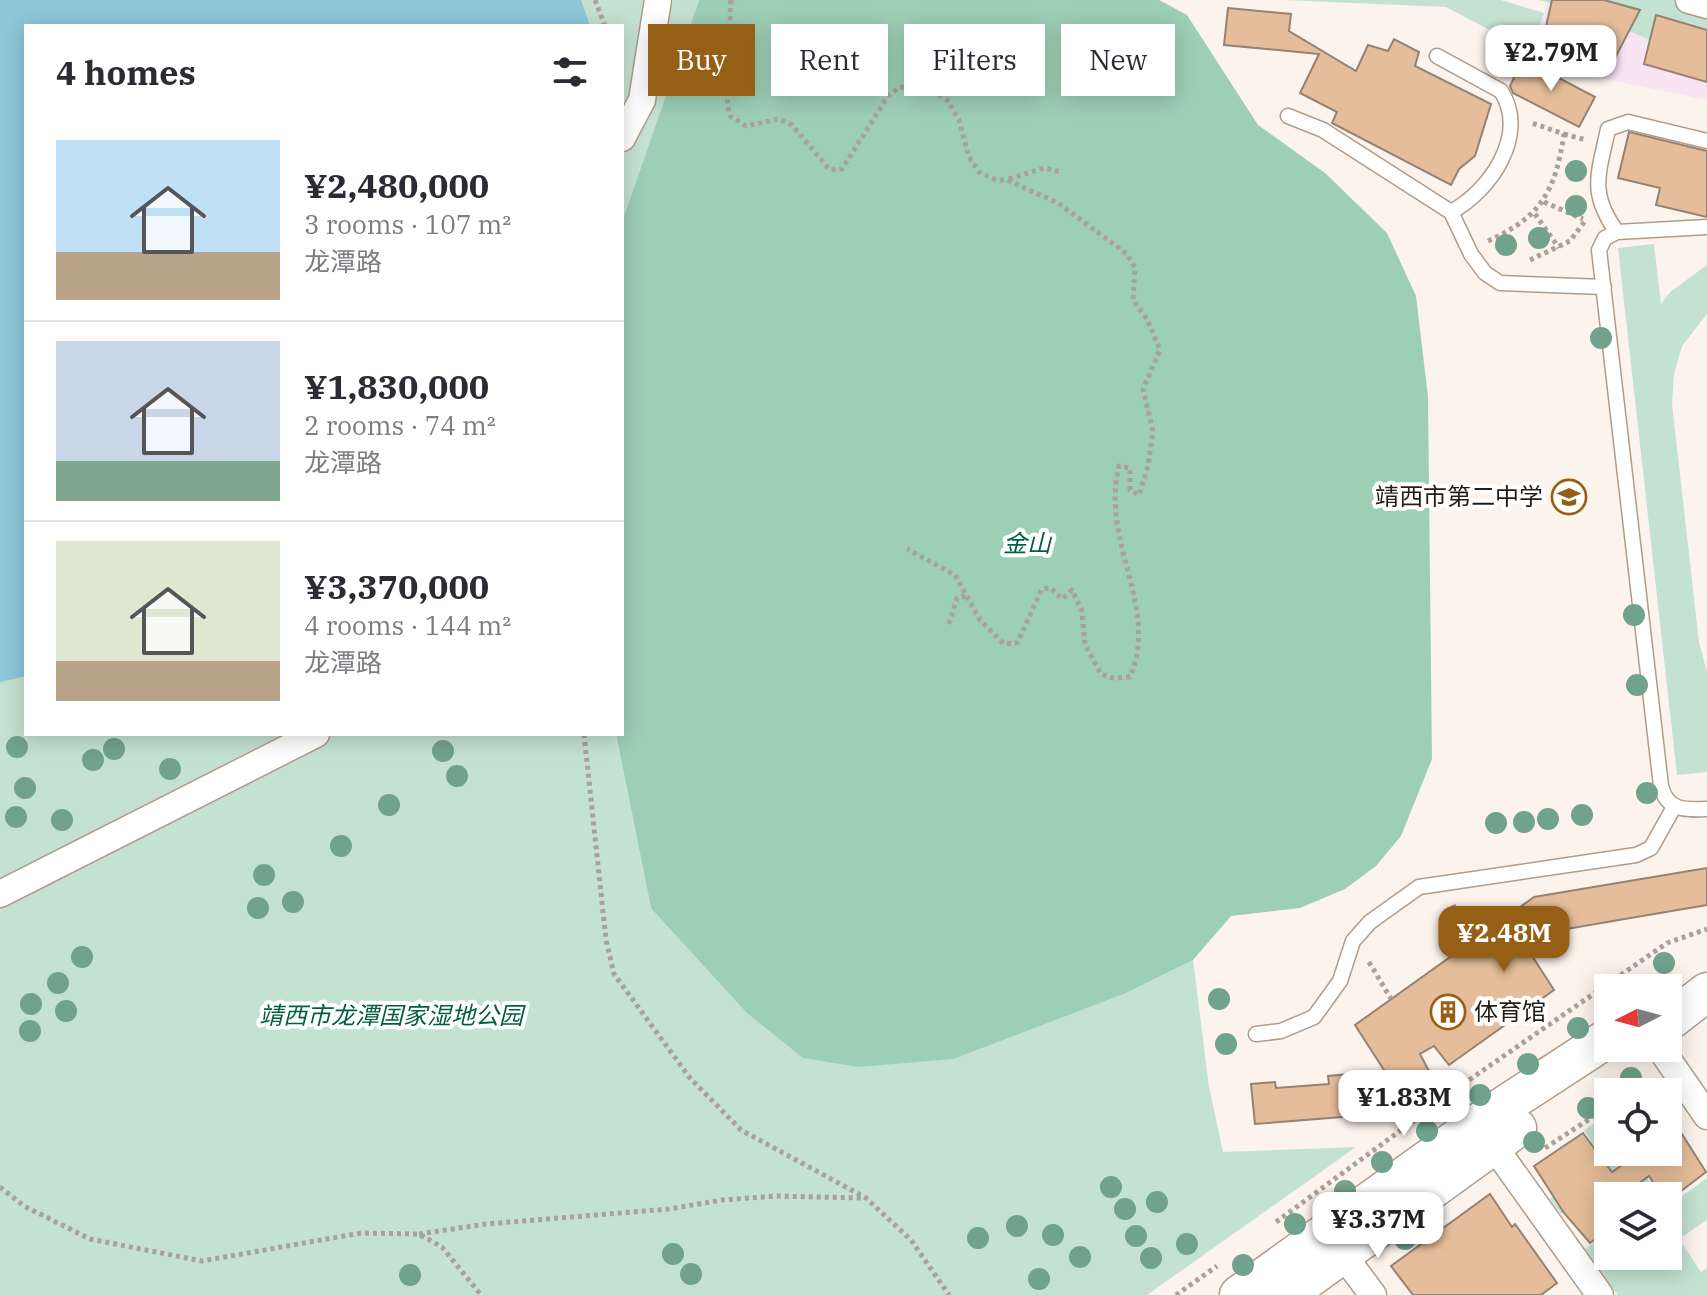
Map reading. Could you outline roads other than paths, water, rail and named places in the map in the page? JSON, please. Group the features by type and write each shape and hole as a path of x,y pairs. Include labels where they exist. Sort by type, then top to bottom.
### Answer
{"main road":[{"path":"1682,987 1707,970"},
{"path":"1682,1011 1707,992"},
{"path":"1239,1295 1474,1126 1594,1047"},
{"path":"1286,1295 1343,1255 1502,1158 1615,1062"}],"street":[{"path":"624,134 642,100 658,0"},
{"path":"1689,0 1707,5"},
{"path":"0,894 312,736"},
{"path":"1670,1062 1707,1116"},
{"path":"1502,1158 1600,1295"},
{"path":"1343,1255 1373,1295"}],"lane":[{"path":"1437,56 1501,91 1509,114 1505,154 1495,171 1469,203 1451,212"},
{"path":"1288,116 1323,130 1451,212 1477,263 1500,283 1604,287"},
{"path":"1617,232 1598,203 1596,190 1608,129 1628,122 1707,141"},
{"path":"1707,227 1617,232 1605,238 1599,250 1661,786 1664,799 1674,807 1707,809"},
{"path":"1256,1034 1281,1031 1314,1017 1340,981 1353,941 1370,922 1419,887 1636,855 1651,848 1674,807"}],"water":[{"path":"0,0 581,0 589,24 24,24 24,676 0,682"}],"place":[{"name":"靖西市第二中学","path":"1569,497"},
{"name":"体育馆","path":"1448,1012"}],"park label":[{"name":"金山","path":"1027,544"},
{"name":"靖西市龙潭国家湿地公园","path":"391,1016"}]}
